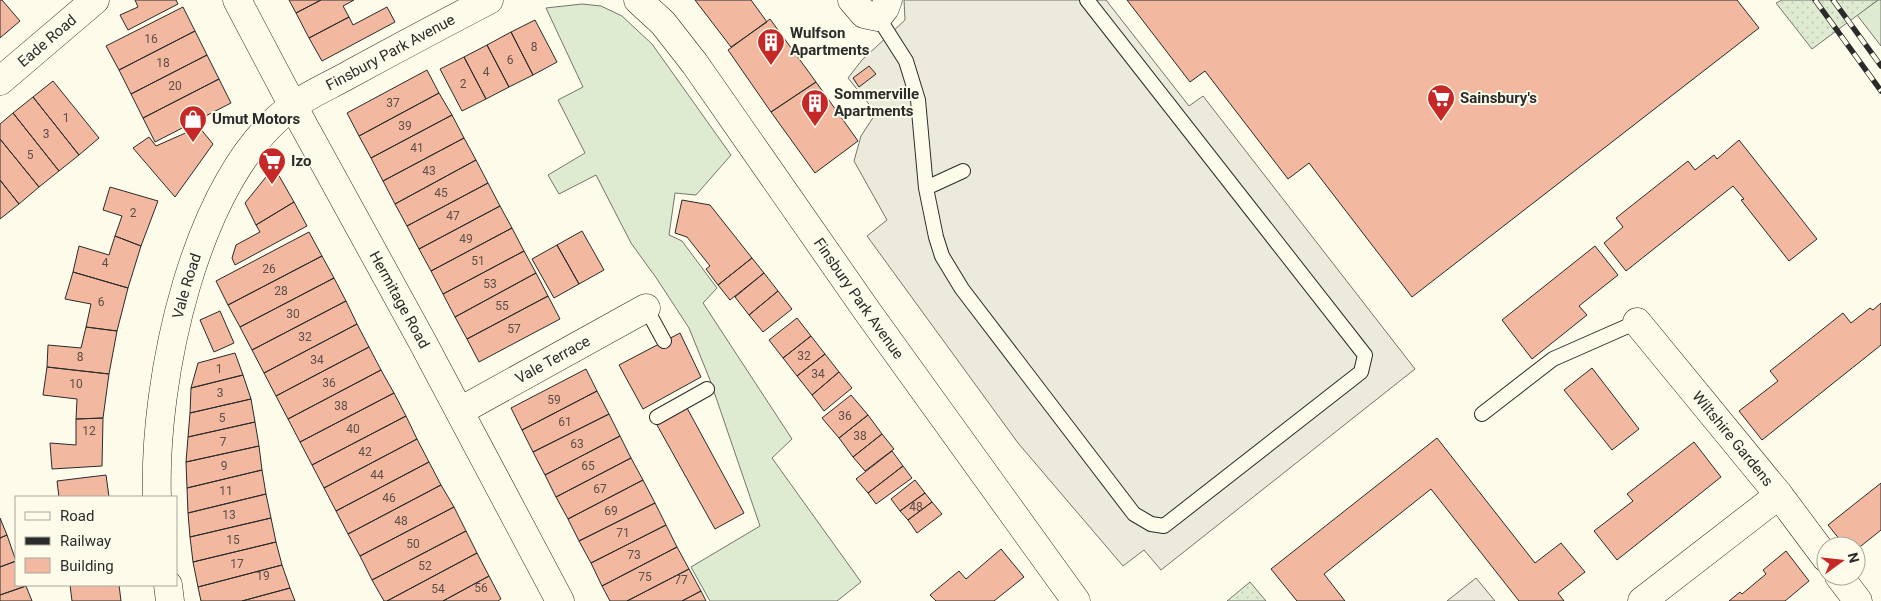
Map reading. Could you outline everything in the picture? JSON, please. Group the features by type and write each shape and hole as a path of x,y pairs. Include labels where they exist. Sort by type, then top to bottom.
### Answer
{"street":[{"name":"Eade Road","path":"0,81 95,0"},
{"name":"Hermitage Road","path":"237,0 460,411 560,601"},
{"name":"Finsbury Park Avenue","path":"293,106 419,36 489,0"},
{"name":"Finsbury Park Avenue","path":"638,0 663,23 695,64 872,319 1076,601"},
{"path":"852,0 864,14 883,8"},
{"name":"Vale Road","path":"158,496 160,415 167,363 188,276 214,212 236,168 258,138 293,106"},
{"name":"Vale Terrace","path":"460,411 646,308"},
{"name":"Wiltshire Gardens","path":"1637,322 1779,495 1816,545"},
{"path":"1642,601 1779,495"},
{"path":"168,586 170,601"},
{"path":"1847,586 1858,601"}],"lane":[{"path":"883,8 906,61 918,100 926,188 942,256 962,289 1134,514 1151,524 1164,526 1361,372 1365,355 1087,0"},
{"path":"926,188 964,171"},
{"path":"646,308 664,341"},
{"path":"1482,414 1553,359 1590,341 1637,322"},
{"path":"657,417 690,391 707,389"}],"green space":[{"path":"1782,0 1878,0 1812,49 1776,3"},
{"path":"1878,0 1881,0 1881,46 1857,15"},
{"path":"582,4 601,6 622,16 652,44 731,155 696,195 675,193 669,235 682,241 717,288 703,303 792,439 772,458 861,582 837,601 710,601 691,567 760,526 710,380 689,328 631,243 596,175 559,194 548,175 585,153 558,100 583,87 546,8"},
{"path":"1250,582 1266,601 1227,601"}],"shaded area":[{"path":"904,0 1106,0 1189,106 1203,96 1415,369 1161,570 1144,550 1123,566 1018,443 867,236 887,220 854,161 861,136 876,113 848,78 862,60 905,20"},
{"path":"1476,578 1495,601 1447,601"}],"building":[{"path":"0,0 20,21 0,38"},
{"path":"135,0 176,0 178,4 128,30 120,15 138,7"},
{"path":"289,0 321,0 296,13"},
{"path":"321,0 354,0 343,6 349,17 309,38 296,13"},
{"path":"695,0 751,0 767,22 731,47"},
{"name":"Sainsbury's","path":"1127,0 1737,0 1759,28 1412,297 1309,163 1288,179 1205,71 1190,82"},
{"path":"183,7 195,31 119,70 106,46"},
{"path":"387,7 395,22 322,61 309,38 349,17 353,25"},
{"name":"Wulfson Apartments","path":"770,19 816,82 771,112 728,50"},
{"path":"535,20 557,62 533,75 511,32"},
{"path":"195,31 207,55 131,94 119,70"},
{"path":"511,32 533,75 509,87 487,45"},
{"path":"487,45 509,87 486,99 464,57"},
{"path":"207,55 219,79 143,118 131,94"},
{"path":"464,57 486,99 462,111 440,69"},
{"path":"869,66 876,74 859,87 853,78"},
{"path":"427,70 439,93 359,136 347,113"},
{"path":"219,79 231,103 155,142 143,118"},
{"path":"53,81 99,138 79,155 33,97"},
{"name":"Sommerville Apartments","path":"816,82 858,141 815,173 771,112"},
{"path":"439,93 452,115 371,158 359,136"},
{"path":"33,97 79,155 59,171 13,113"},
{"path":"13,113 59,171 39,187 0,139 0,124"},
{"path":"452,115 464,138 383,181 371,158"},
{"path":"199,127 213,144 175,197 133,148 149,137 156,146"},
{"path":"464,138 476,160 395,204 383,181"},
{"path":"0,139 39,187 19,204 0,180"},
{"path":"1739,140 1817,239 1789,261 1741,200 1744,199 1733,186 1626,271 1604,243 1623,227 1616,218 1688,161 1695,170 1714,155 1717,159"},
{"path":"476,160 488,183 407,226 395,204"},
{"name":"Izo","path":"274,167 294,202 256,225 245,203"},
{"path":"0,180 19,204 0,219"},
{"path":"488,183 500,206 419,249 407,226"},
{"path":"110,187 158,201 141,246 115,236 122,216 103,210"},
{"path":"682,200 710,205 752,258 718,285 706,269 710,266 687,237 675,233"},
{"path":"294,202 307,226 235,265 232,258 236,245 260,232 256,225"},
{"path":"500,206 512,228 431,271 419,249"},
{"path":"512,228 524,251 443,294 431,271"},
{"path":"582,231 604,270 579,284 557,245"},
{"path":"309,232 322,256 228,305 216,281"},
{"path":"115,236 141,246 128,288 73,272 79,246 109,255"},
{"path":"557,245 579,284 554,298 532,259"},
{"path":"1595,246 1618,275 1579,306 1587,315 1532,359 1502,320"},
{"path":"524,251 536,273 455,317 443,294"},
{"path":"322,256 334,278 240,327 228,305"},
{"path":"752,258 764,273 730,300 718,285"},
{"path":"73,272 128,288 117,331 86,327 91,304 65,299"},
{"path":"536,273 548,296 467,339 455,317"},
{"path":"764,273 778,291 749,315 735,297"},
{"path":"334,278 346,301 252,350 240,327"},
{"path":"778,291 792,309 763,332 749,315"},
{"path":"548,296 560,319 479,362 467,339"},
{"path":"346,301 357,324 264,373 252,350"},
{"path":"1881,303 1881,345 1762,440 1739,411 1778,381 1770,371 1843,313 1851,323 1870,308 1873,310"},
{"path":"220,311 234,343 214,352 200,320"},
{"path":"797,318 811,336 783,358 769,340"},
{"path":"357,324 369,347 276,396 264,373"},
{"path":"86,327 117,331 109,374 47,367 48,345 81,348"},
{"path":"680,333 701,377 643,409 619,365"},
{"path":"811,336 825,354 797,376 783,358"},
{"path":"369,347 381,370 288,419 276,396"},
{"path":"235,353 243,375 191,388 198,363"},
{"path":"825,354 839,372 812,395 797,376"},
{"path":"47,367 109,374 103,418 76,419 77,399 43,395"},
{"path":"1592,368 1639,429 1612,450 1564,390"},
{"path":"586,369 597,391 522,430 511,408"},
{"path":"381,370 394,393 300,442 288,419"},
{"path":"839,372 852,388 824,411 812,395"},
{"path":"243,375 251,399 190,413 191,388"},
{"path":"597,391 609,414 533,452 522,430"},
{"path":"394,393 406,416 312,465 300,442"},
{"path":"851,395 868,415 839,438 822,418"},
{"path":"251,399 255,422 188,437 190,413"},
{"path":"687,408 744,513 715,529 657,425"},
{"path":"609,414 620,436 545,475 533,452"},
{"path":"868,415 882,434 853,457 839,438"},
{"path":"406,416 417,439 324,488 312,465"},
{"path":"103,418 102,466 52,469 50,443 76,445 76,419"},
{"path":"255,422 259,446 186,462 188,437"},
{"path":"882,434 894,449 865,471 853,457"},
{"path":"620,436 631,458 556,497 545,475"},
{"path":"1437,438 1535,563 1561,543 1585,572 1558,593 1564,601 1519,601 1431,489 1324,574 1345,601 1297,601 1271,569"},
{"path":"417,439 429,462 336,511 324,488"},
{"path":"1694,442 1721,477 1617,560 1594,531 1633,501 1627,494"},
{"path":"259,446 262,470 187,488 186,462"},
{"path":"892,451 903,466 868,493 856,479"},
{"path":"631,458 643,480 568,519 556,497"},
{"path":"429,462 441,485 348,534 336,511"},
{"path":"903,466 912,478 876,504 868,493"},
{"path":"262,470 266,494 188,513 187,488"},
{"path":"106,475 109,496 59,496 57,481"},
{"path":"643,480 655,503 579,541 568,519"},
{"path":"915,480 925,493 900,511 891,499"},
{"path":"1881,483 1881,530 1866,542 1866,536 1837,536 1828,525"},
{"path":"441,485 454,507 360,556 348,534"},
{"path":"925,493 932,502 908,520 900,511"},
{"path":"266,494 271,518 190,537 188,513"},
{"path":"932,502 942,514 917,533 908,520"},
{"path":"655,503 666,525 591,563 579,541"},
{"path":"454,507 466,531 372,580 360,556"},
{"path":"0,518 7,535 0,538"},
{"path":"271,518 276,542 193,562 190,537"},
{"path":"666,525 677,547 602,586 591,563"},
{"path":"466,531 477,553 384,601 372,580"},
{"path":"7,535 15,561 0,567 0,538"},
{"path":"276,542 282,565 198,587 193,562"},
{"path":"677,547 689,569 627,601 610,601 602,586"},
{"path":"1001,549 1024,577 994,601 936,601 930,595 959,571 966,579"},
{"path":"1786,551 1809,581 1785,601 1729,601 1740,592 1742,594 1766,574 1763,570"},
{"path":"477,553 489,576 443,601 387,601"},
{"path":"15,561 15,586 26,586 0,595 0,567"},
{"path":"282,565 290,588 242,601 201,601 198,587"},
{"path":"689,569 701,591 682,601 627,601"},
{"path":"489,576 501,599 498,601 443,601"},
{"path":"26,586 32,601 0,601 0,595"},
{"path":"70,586 119,586 121,601 72,601"},
{"path":"290,588 295,601 242,601"},
{"path":"701,591 706,601 682,601"}],"railway":[{"path":"1815,0 1881,91"},
{"path":"1833,0 1881,66"}],"place":[{"name":"Wulfson Apartments","path":"771,66"},
{"name":"Sainsbury's","path":"1441,122"},
{"name":"Sommerville Apartments","path":"815,127"},
{"name":"Umut Motors","path":"193,143"},
{"name":"Izo","path":"272,185"}]}
